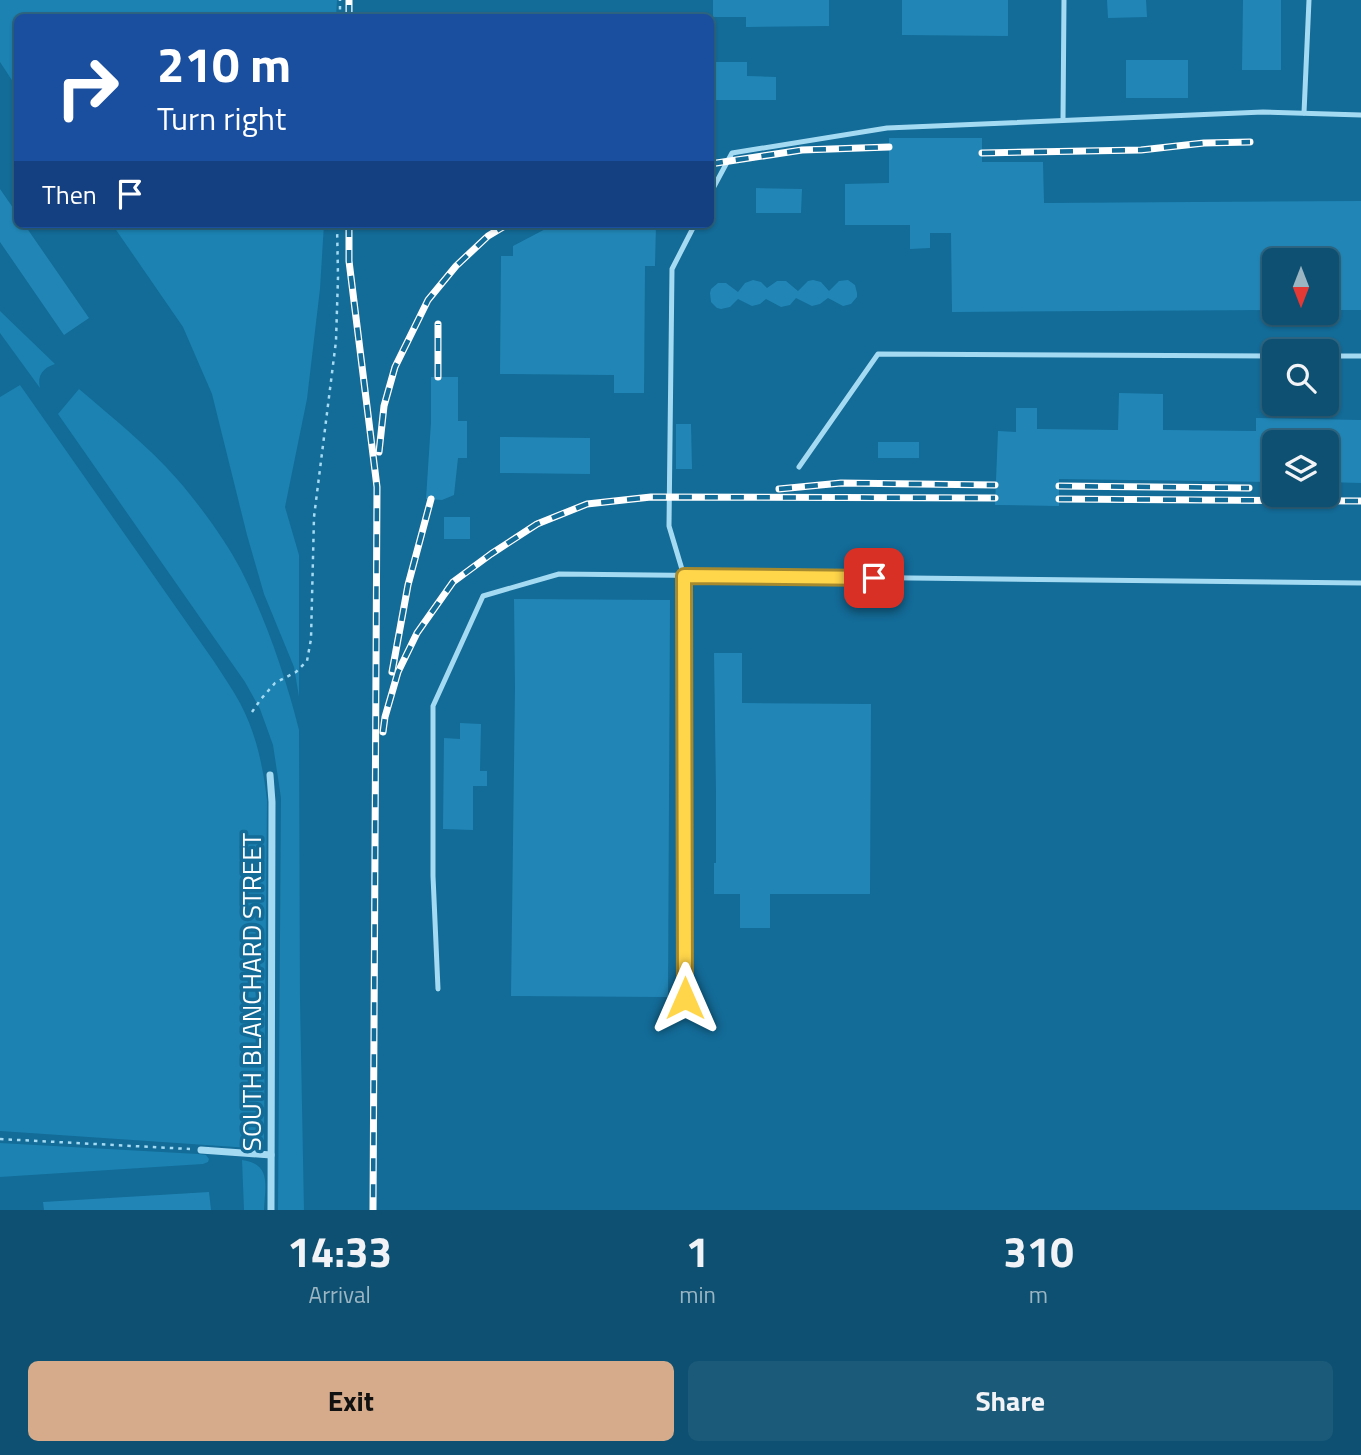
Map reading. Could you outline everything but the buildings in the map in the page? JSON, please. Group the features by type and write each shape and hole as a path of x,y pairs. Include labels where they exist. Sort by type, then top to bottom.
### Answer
{"street":[{"name":"SOUTH BLANCHARD STREET","path":"270,775 271,1210"},
{"path":"201,1150 271,1155"}],"lane":[{"path":"1063,120 1064,0"},
{"path":"1304,113 1309,0"},
{"path":"714,187 732,153 887,128 1263,112 1361,115"},
{"path":"685,998 684,576 669,526 672,269 693,228"},
{"path":"799,467 878,354 1262,356"},
{"path":"1339,356 1361,356"},
{"path":"438,989 433,876 433,706 483,596 559,574 1361,583"}],"path":[{"path":"253,712 275,683 296,672 307,661 311,639 314,517 336,341 337,228"},
{"path":"0,1139 201,1150"}],"shaded area":[{"path":"0,0 337,0 336,14 14,14 14,83 0,62"},
{"path":"115,228 324,228 320,289 307,399 285,507 299,555 299,697 294,667 264,594 247,535 212,394 183,327"},
{"path":"0,311 55,364 42,373 39,379 40,388 0,333"},
{"path":"20,385 213,660 246,714 255,738 267,800 264,1140 250,1148 0,1131 0,397"},
{"path":"79,389 166,467 220,535 241,570 258,608 282,670 294,711 299,730 304,1210 278,1210 281,798 273,745 260,709 245,682 58,414"},
{"path":"0,1143 198,1154 206,1155 209,1159 203,1164 0,1177"},
{"path":"242,1160 258,1166 265,1177 264,1210 244,1210"}],"railway":[{"path":"349,0 349,14"},
{"path":"982,153 1141,150 1204,143 1250,142"},
{"path":"714,163 802,150 889,147"},
{"path":"349,228 349,261 377,487 373,1210"},
{"path":"379,452 384,406 395,367 428,300 456,266 488,236 501,228"},
{"path":"438,324 438,377"},
{"path":"779,489 841,483 995,485"},
{"path":"1059,486 1249,488"},
{"path":"383,732 398,672 417,633 453,582 537,524 587,504 651,497 995,498"},
{"path":"392,672 408,585 431,499"},
{"path":"1059,499 1361,501"}],"route":[{"path":"685,998 684,576 874,578"}]}
